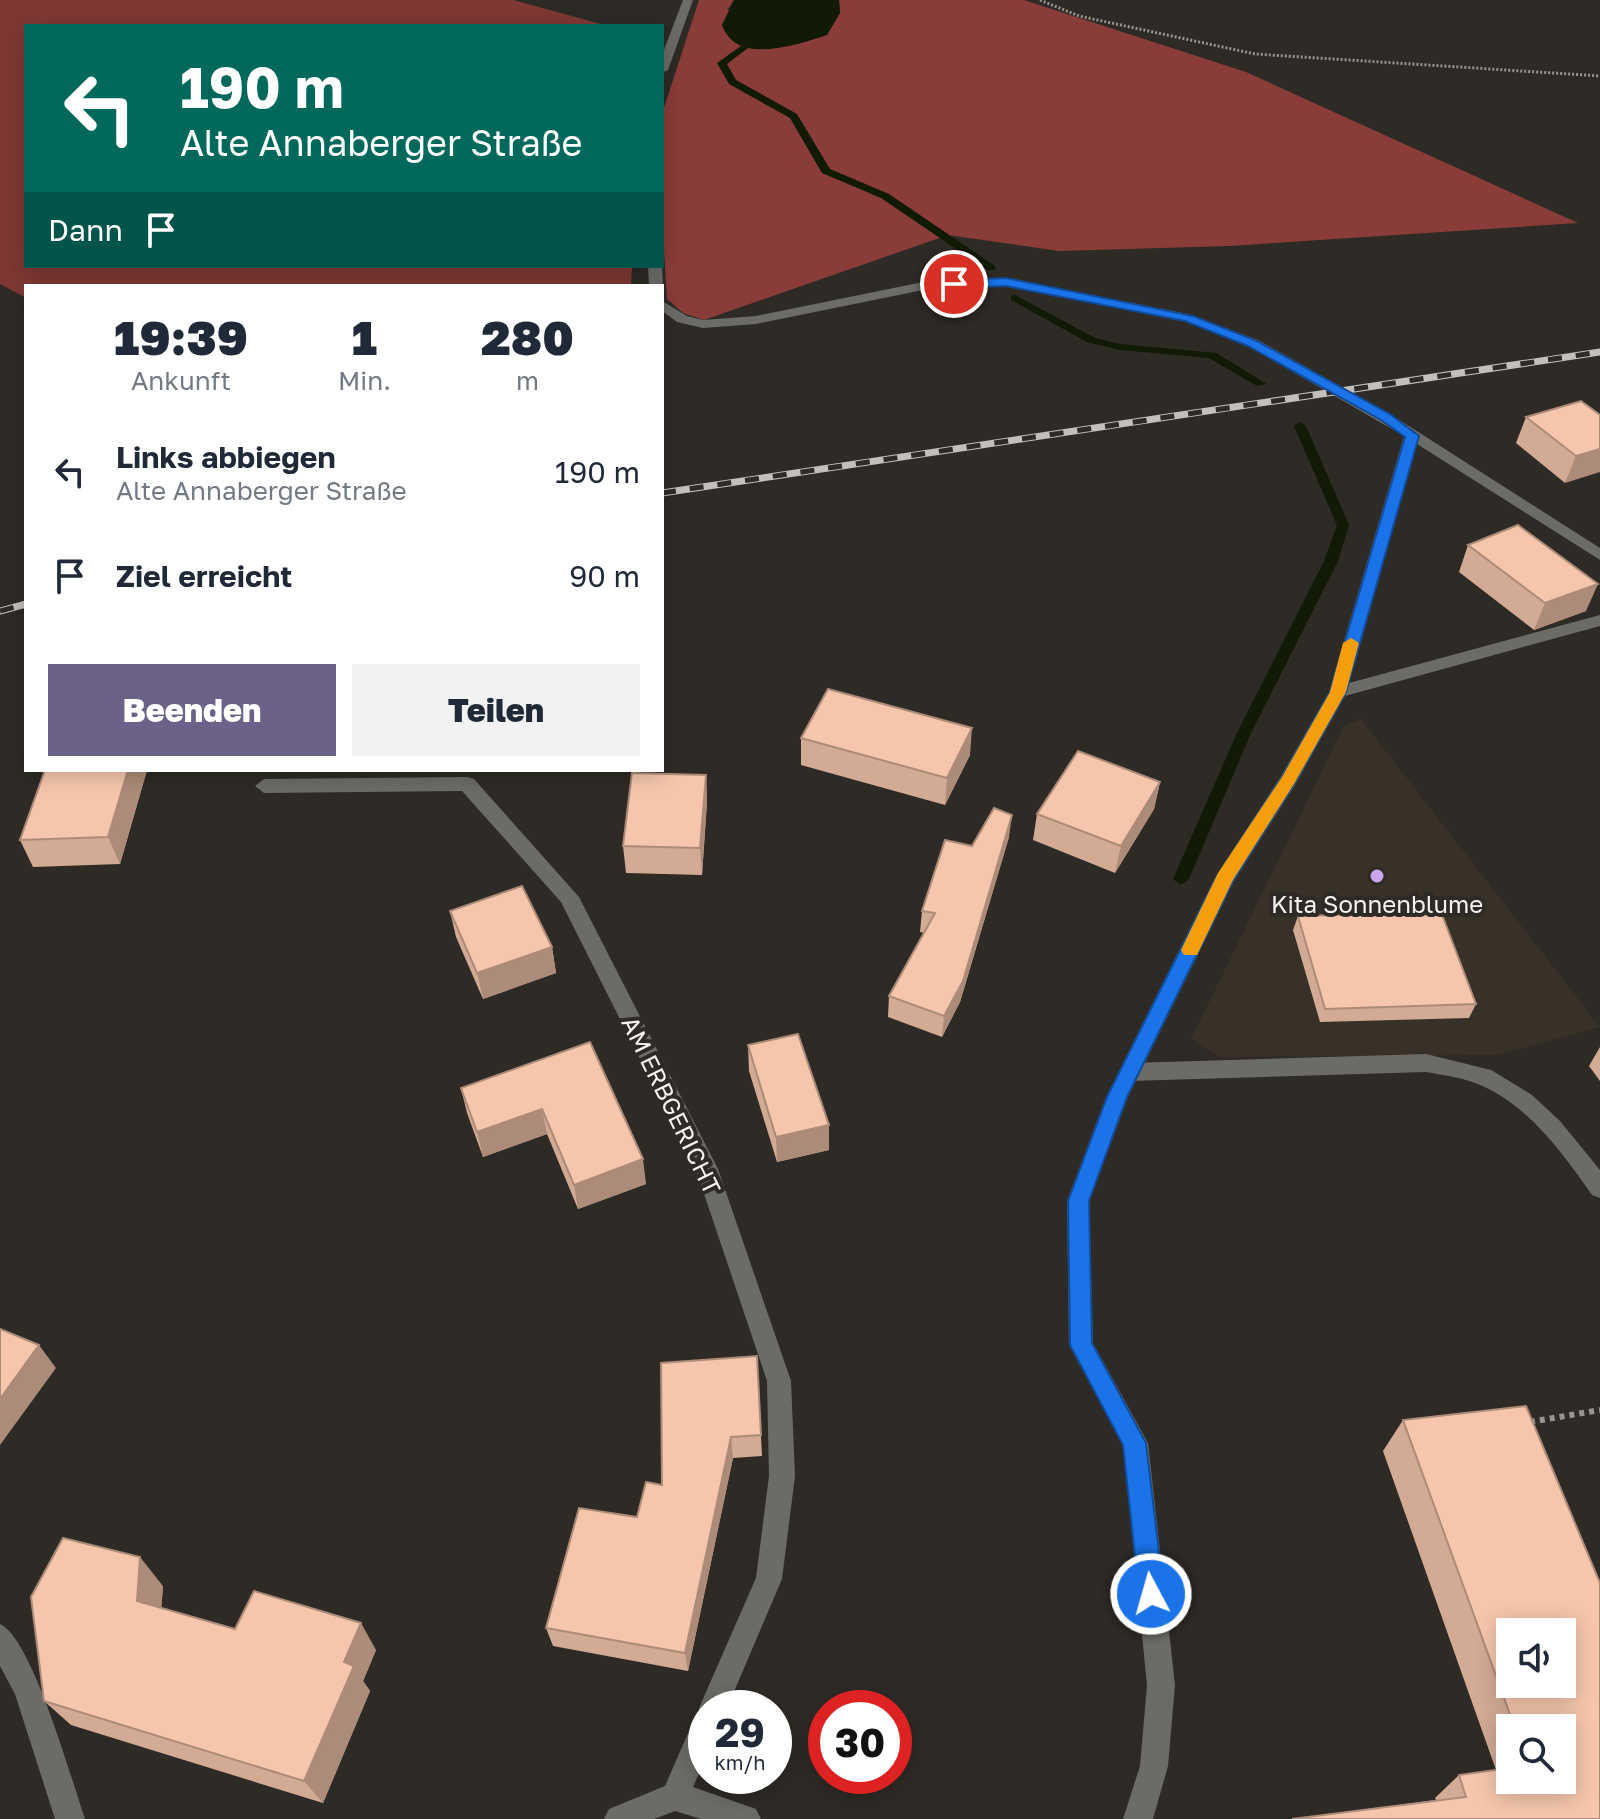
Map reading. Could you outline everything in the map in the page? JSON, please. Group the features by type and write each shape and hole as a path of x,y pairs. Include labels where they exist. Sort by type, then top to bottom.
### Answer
{"street":[{"path":"664,65 688,0"},
{"path":"664,306 682,319 703,324 770,318 928,285 1006,282 1188,318 1253,343 1385,417 1600,555"},
{"path":"1138,1819 1154,1766 1161,1685 1135,1443 1081,1345 1078,1201 1117,1097 1225,878 1288,780 1338,692 1412,436"},
{"path":"1338,692 1600,620"},
{"name":"AM ERBGERICHT","path":"264,786 467,784 569,897 707,1169 779,1381 782,1476 769,1579 721,1690"},
{"path":"1130,1072 1426,1063 1462,1070 1491,1080 1543,1116 1565,1137 1600,1188"},
{"path":"0,1638 27,1689 70,1819"},
{"path":"675,1796 688,1766"},
{"path":"619,1819 675,1796 746,1819"}],"path":[{"path":"1040,0 1079,16 1255,54 1600,76"},
{"path":"1526,1423 1600,1410"}],"shaded area":[{"path":"0,0 513,0 601,24 24,24 24,268 632,268 631,284 24,284 24,297 0,284"},
{"path":"699,0 734,0 727,10 840,13 839,0 1024,0 1246,72 1578,223 1229,246 1059,251 948,235 704,320 683,313 667,299 664,108"},
{"path":"734,0 839,0 840,13 827,35 784,47 753,49 729,38 722,25"},
{"name":"Kita Sonnenblume","path":"1361,719 1600,1027 1497,1055 1219,1057 1191,1039 1344,726"}],"building":[{"path":"1581,401 1600,415 1600,449 1576,456 1526,417"},
{"path":"1518,525 1598,584 1545,603 1468,545"},
{"path":"828,689 972,728 947,778 801,738"},
{"path":"1078,751 1160,782 1121,846 1037,814"},
{"path":"44,772 127,772 108,837 20,840"},
{"path":"632,773 706,775 700,848 623,846"},
{"path":"994,808 1012,815 963,981 944,1016 889,996 935,913 922,911 945,840 972,846"},
{"path":"522,886 552,947 477,973 450,911"},
{"path":"1441,912 1476,1004 1325,1009 1298,916"},
{"path":"798,1034 829,1125 776,1137 748,1045"},
{"path":"590,1042 643,1159 574,1185 542,1109 477,1132 461,1088"},
{"path":"0,1329 39,1345 0,1399"},
{"path":"757,1356 761,1435 731,1437 685,1653 546,1628 579,1508 637,1517 646,1482 662,1485 661,1363"},
{"path":"1526,1406 1600,1583 1600,1819 1292,1819 1466,1797 1459,1775 1496,1770 1496,1794 1576,1794 1576,1714 1510,1714 1504,1698 1576,1698 1576,1618 1496,1618 1496,1676 1403,1420"},
{"path":"63,1538 140,1557 137,1601 235,1629 254,1591 361,1623 344,1662 354,1666 304,1781 44,1701 31,1597"}],"waterway":[{"path":"744,48 722,63 732,82 794,116 826,171 885,196 991,268"},
{"path":"1015,298 1091,340 1120,347 1212,355 1261,384"},
{"path":"1181,879 1244,733 1331,561 1343,525 1300,426"}],"railway":[{"path":"664,493 1600,352"},
{"path":"0,611 24,605"}],"slow traffic":[{"path":"1191,950 1225,878 1288,780 1338,692 1351,643"}],"place":[{"name":"Kita Sonnenblume","path":"1377,876"}],"route":[{"path":"954,284 1006,282 1188,318 1253,343 1385,417 1412,436 1338,692 1288,780 1225,878 1117,1097 1078,1201 1081,1345 1135,1443 1151,1594"}]}
